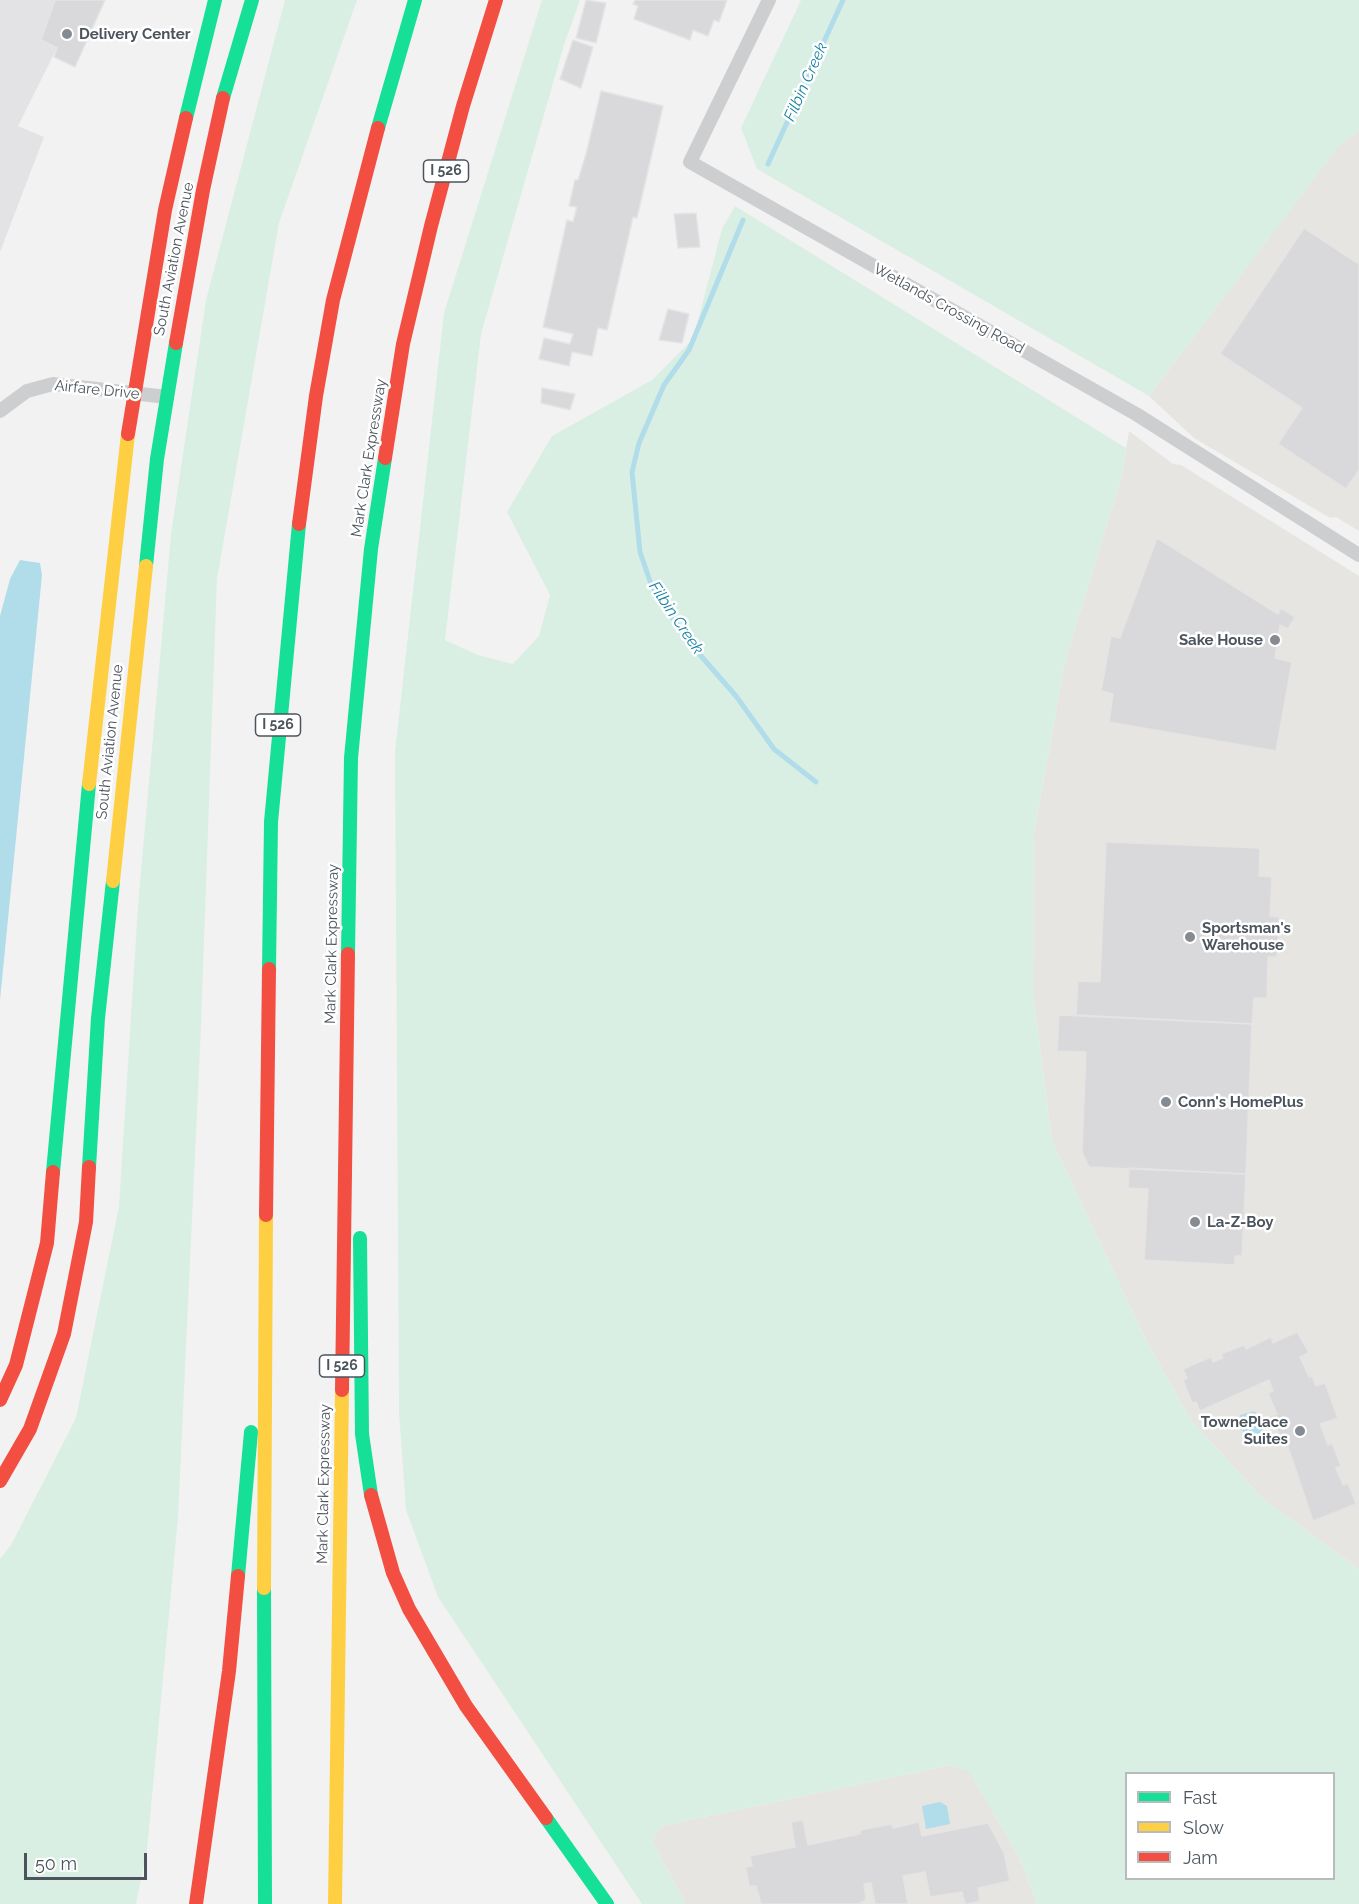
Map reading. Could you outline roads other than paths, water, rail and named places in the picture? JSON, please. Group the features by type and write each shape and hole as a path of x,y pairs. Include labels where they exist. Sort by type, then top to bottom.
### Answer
{"main road":[{"name":"South Aviation Avenue","path":"0,1400 16,1365 47,1243 87,804 134,394 165,210 206,28 215,0"},
{"name":"South Aviation Avenue","path":"0,1481 30,1429 64,1334 86,1222 98,1018 150,518 181,310 222,102 252,0"},
{"name":"I 526","path":"265,1904 264,1412 271,822 282,687 304,477 333,300 363,181 416,0"},
{"name":"Mark Clark Expressway","path":"334,1904 351,758 370,560 403,344 454,139 496,0"},
{"path":"350,828 359,1190"},
{"path":"196,1904 231,1647 252,1410 268,1115"},
{"path":"360,1225 362,1434 370,1490 393,1573 415,1619 466,1706 606,1904"}],"street":[{"name":"Wetlands Crossing Road","path":"769,0 690,162 1136,414 1359,555"},
{"name":"Airfare Drive","path":"0,411 27,391 53,384 167,397"}],"water":[{"path":"20,560 40,563 42,575 0,1000 0,616 10,579"},
{"path":"1255,1411 1268,1444 1261,1447 1239,1428 1240,1415"},
{"path":"940,1802 947,1806 950,1824 926,1829 922,1806"}],"waterway":[{"name":"Filbin Creek","path":"768,164 843,0"},
{"name":"Filbin Creek","path":"743,220 689,350 664,385 639,443 632,472 640,552 651,584 687,640 736,696 774,749 816,782"}],"place":[{"name":"Delivery Center","path":"67,34"},
{"name":"Sake House","path":"1275,640"},
{"name":"Sportsman's Warehouse","path":"1190,937"},
{"name":"Conn's HomePlus","path":"1166,1102"},
{"name":"La-Z-Boy","path":"1195,1222"},
{"name":"TownePlace Suites","path":"1300,1431"}]}
